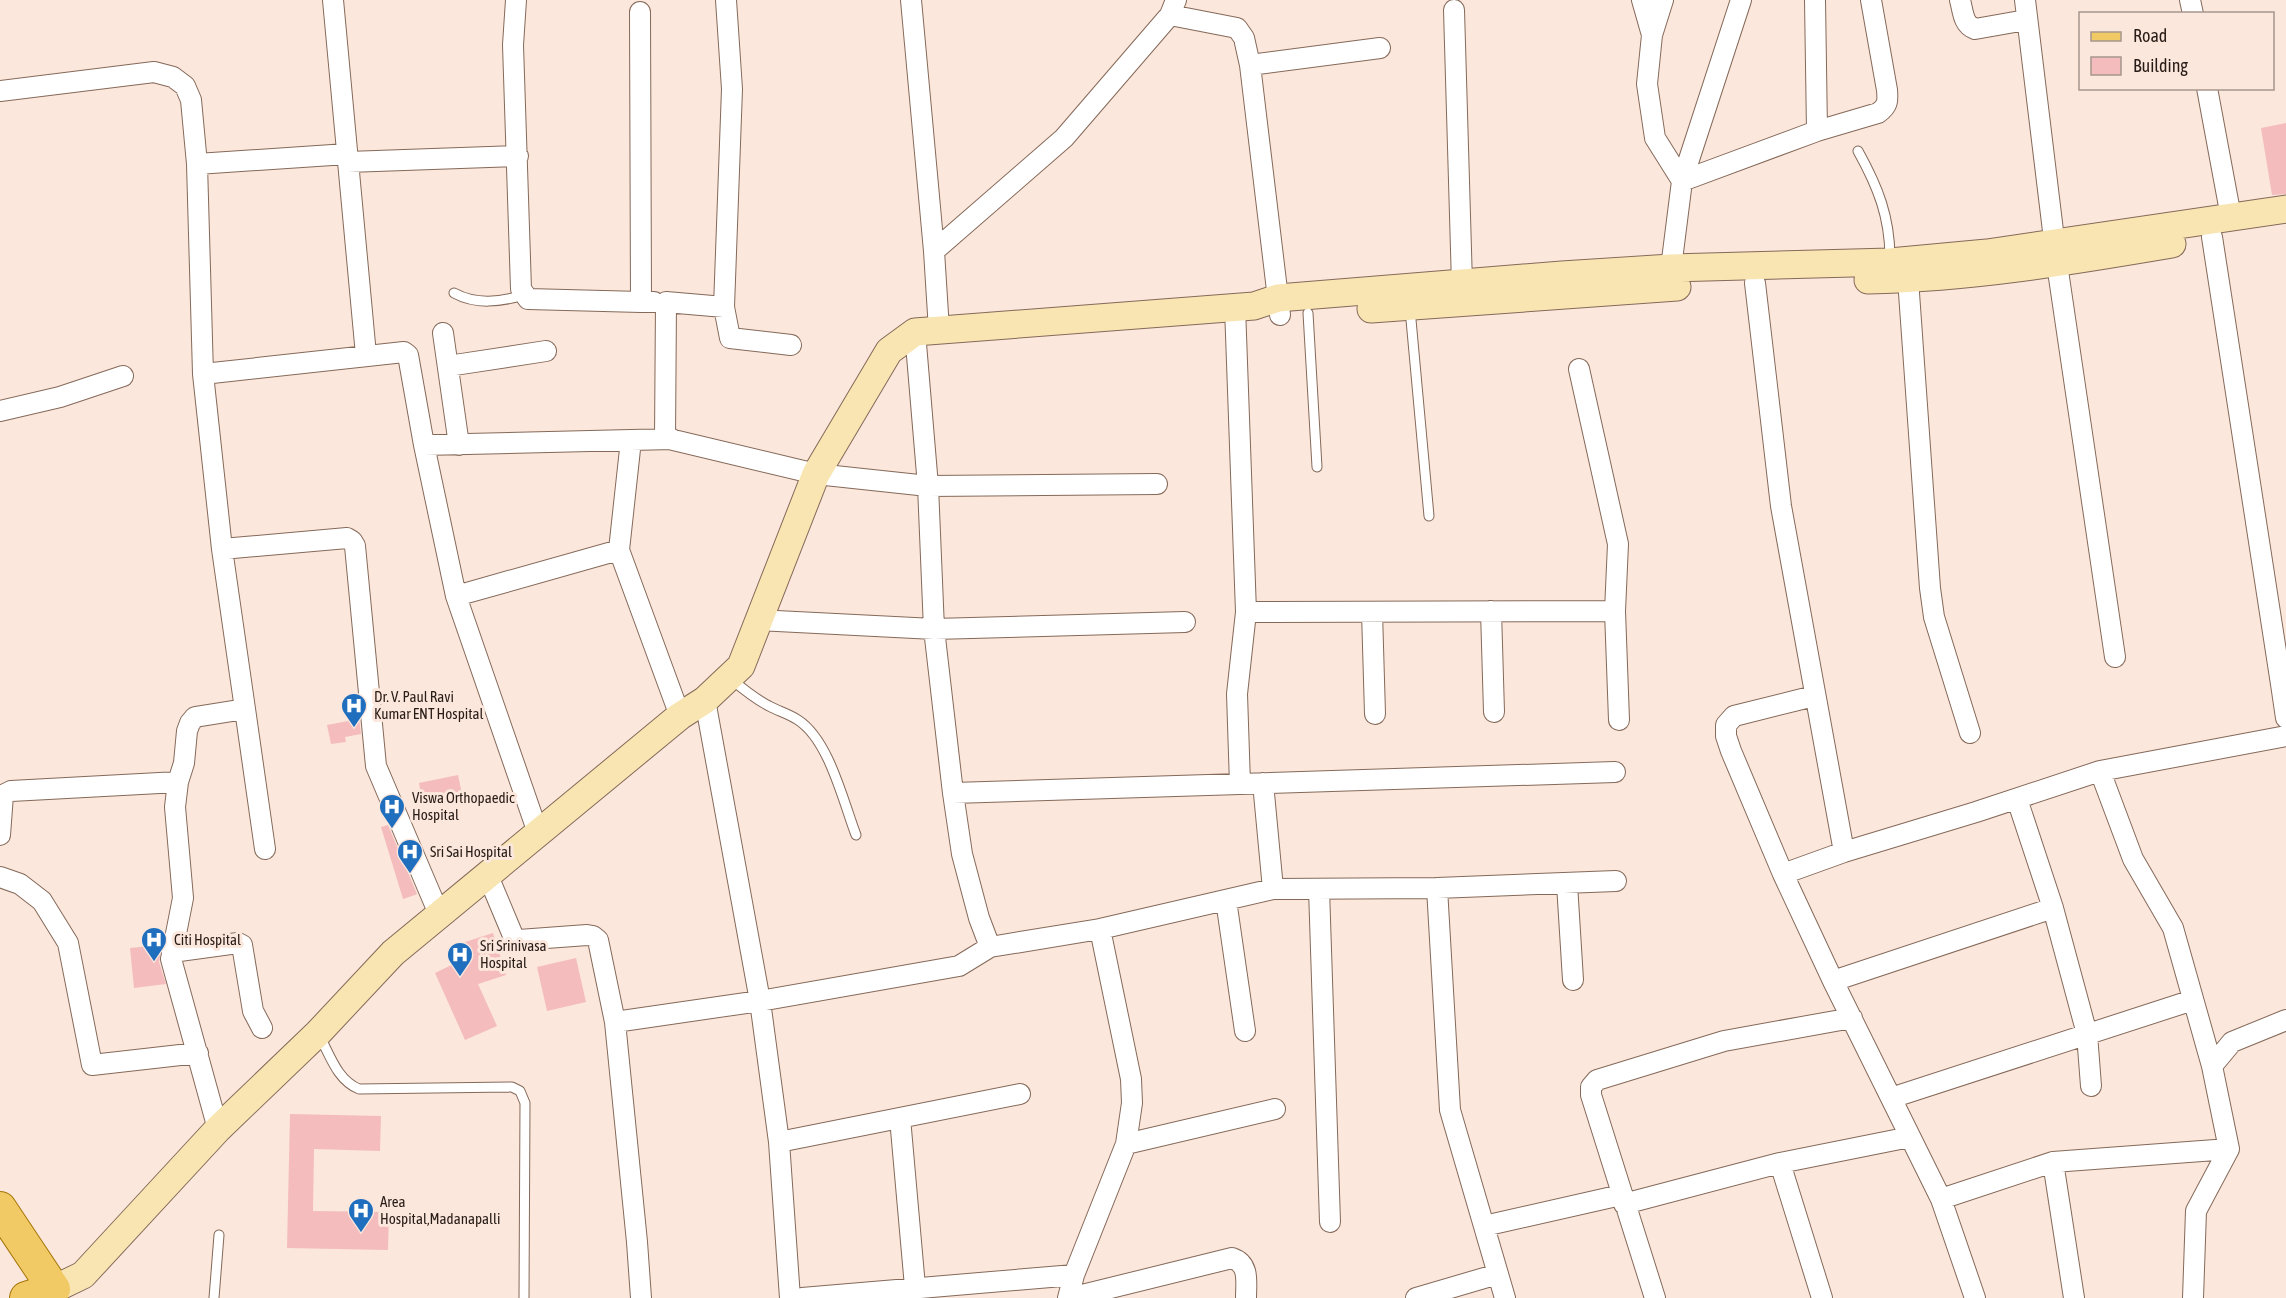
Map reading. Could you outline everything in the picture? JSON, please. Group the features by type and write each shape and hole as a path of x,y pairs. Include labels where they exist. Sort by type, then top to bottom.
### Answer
{"main road":[{"path":"2056,253 2286,209"},
{"path":"0,1208 34,1296 84,1275 218,1129 318,1033 393,953 680,716 705,700 741,666 816,474 889,351 927,331 1262,306 1462,284 1649,288 1755,283 1899,271 1987,253 2056,253 2286,227"},
{"path":"1262,306 1308,313 1410,307 1671,268 1899,271"}],"street":[{"path":"333,0 366,355"},
{"path":"516,0 513,45 521,289 524,295 528,299 666,302 724,307"},
{"path":"726,0 732,89 724,307 730,338 791,345"},
{"path":"911,0 934,250 927,331 928,486 934,629 962,854 979,918 990,947"},
{"path":"1642,0 1652,35"},
{"path":"1663,0 1652,35 1647,84 1655,138 1682,181"},
{"path":"1671,268 1682,181 1741,0"},
{"path":"1815,0 1817,131"},
{"path":"1682,181 1817,131 1878,113 1885,108 1888,102 1887,90 1872,0"},
{"path":"1960,0 1966,24 1975,29 2026,20"},
{"path":"2025,0 2056,253 2115,657"},
{"path":"934,250 1064,138 1173,8 1237,28 1244,38 1250,65 1262,306 1246,612 1237,694 1240,784"},
{"path":"1454,9 1462,284"},
{"path":"640,12 641,302"},
{"path":"1250,65 1380,48"},
{"path":"0,91 154,72 173,77 185,86 191,100 197,164 203,374 222,549 265,849"},
{"path":"2207,90 2231,218"},
{"path":"197,164 347,158 518,156"},
{"path":"2212,237 2284,683 2286,718"},
{"path":"1899,271 1934,617 1970,733"},
{"path":"1755,283 1781,506 1844,852"},
{"path":"666,302 664,438 816,474 928,486 1157,483"},
{"path":"443,333 459,445"},
{"path":"448,366 546,351"},
{"path":"203,374 366,355 404,352 408,355 424,446 456,596 538,833"},
{"path":"1579,369 1618,544 1615,611 1619,720"},
{"path":"0,411 60,397 123,376"},
{"path":"424,446 672,439"},
{"path":"631,440 619,550 680,716"},
{"path":"222,549 347,538 352,540 355,546 376,766 439,914"},
{"path":"456,596 619,550"},
{"path":"1246,612 1615,611"},
{"path":"1372,612 1375,714"},
{"path":"1491,612 1494,712"},
{"path":"759,620 934,629 1185,622"},
{"path":"1814,696 1734,716 1726,725 1726,736 1783,873 1833,981 1941,1199 1975,1298"},
{"path":"705,700 760,1001 779,1142 790,1298"},
{"path":"218,1129 171,959 183,898 175,807 189,723 195,717 245,709"},
{"path":"1783,873 2100,771 2286,736"},
{"path":"2100,771 2133,859 2173,928 2212,1066 2229,1149 2196,1211 2193,1298"},
{"path":"953,793 1616,772"},
{"path":"0,836 3,795 11,791 178,782"},
{"path":"1263,783 1274,889"},
{"path":"2017,798 2053,908 2087,1034 2091,1086"},
{"path":"488,876 514,938 519,940 587,935 598,940 615,1022 641,1298"},
{"path":"0,877 20,884 42,901 68,943 92,1065 198,1053"},
{"path":"615,1022 760,1001 959,966 990,947 1100,929 1274,889 1437,888 1616,881"},
{"path":"1567,884 1573,980"},
{"path":"1437,888 1450,1110 1505,1298"},
{"path":"1318,889 1330,1222"},
{"path":"1226,900 1245,1031"},
{"path":"1833,981 2053,908"},
{"path":"1100,929 1131,1078 1132,1104 1126,1144 1074,1275 1069,1298 1232,1257 1240,1261 1245,1268 1246,1298"},
{"path":"172,952 238,943 242,945 253,1011 262,1028"},
{"path":"1891,1098 2193,1000"},
{"path":"1655,1298 1591,1095 1591,1087 1597,1080 1724,1041 1852,1018"},
{"path":"2212,1066 2232,1042 2286,1020"},
{"path":"779,1142 1020,1094"},
{"path":"1126,1144 1275,1109"},
{"path":"900,1118 916,1294"},
{"path":"1484,1226 1623,1200 1780,1163 1910,1137"},
{"path":"1941,1199 2054,1162 2229,1149"},
{"path":"2054,1162 2074,1298"},
{"path":"1780,1163 1822,1298"},
{"path":"1416,1298 1498,1274"},
{"path":"802,1298 916,1294 1074,1275"}],"lane":[{"path":"1858,151 1875,181 1884,207 1899,271"},
{"path":"454,293 466,300 482,301 524,295"},
{"path":"1410,307 1429,516"},
{"path":"1308,313 1317,467"},
{"path":"729,677 750,695 798,719 815,734 824,749 856,835"},
{"path":"318,1033 342,1078 359,1089 512,1087 520,1091 525,1103 524,1298"},
{"path":"214,1298 219,1235"}],"building":[{"path":"2286,123 2286,194 2272,195 2261,128"},
{"path":"359,719 361,734 345,737 346,742 331,744 327,725"},
{"path":"458,775 462,794 422,802 419,783"},
{"path":"388,825 417,894 403,899 381,827"},
{"path":"493,933 506,975 478,984 497,1026 465,1040 435,973 470,956 465,942"},
{"path":"162,945 159,962 166,984 134,988 130,948"},
{"path":"576,958 586,1002 547,1011 537,967"},
{"path":"290,1114 381,1116 380,1151 314,1149 313,1211 389,1212 388,1250 287,1248"}],"place":[{"name":"Dr. V. Paul Ravi Kumar ENT Hospital","path":"354,729"},
{"name":"Viswa Orthopaedic Hospital","path":"392,830"},
{"name":"Sri Sai Hospital","path":"410,875"},
{"name":"Citi Hospital","path":"154,963"},
{"name":"Sri Srinivasa Hospital","path":"460,978"},
{"name":"Area Hospital,Madanapalli","path":"361,1234"}]}
